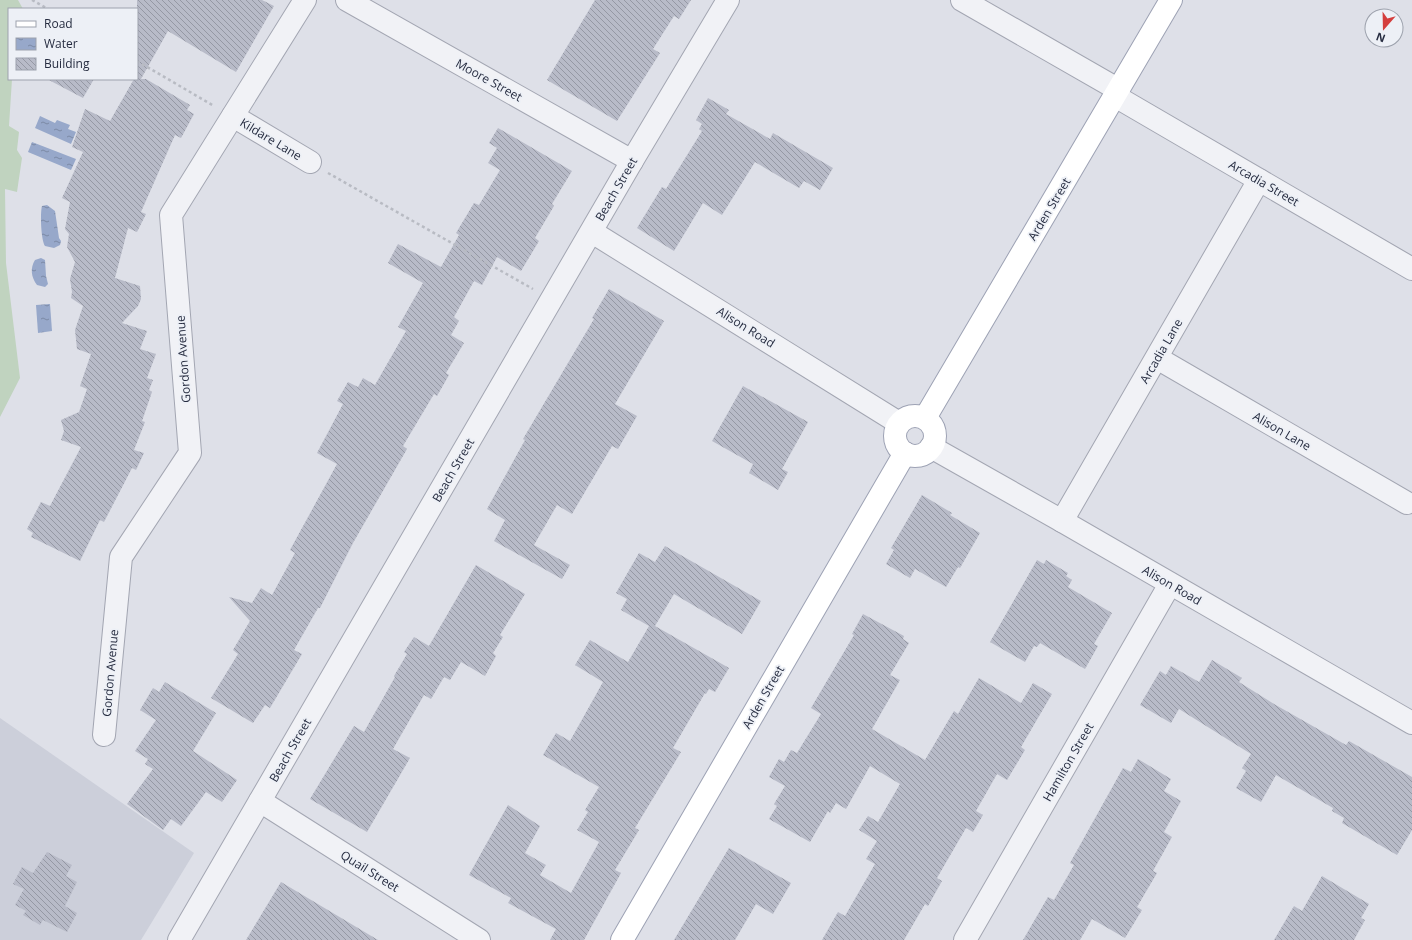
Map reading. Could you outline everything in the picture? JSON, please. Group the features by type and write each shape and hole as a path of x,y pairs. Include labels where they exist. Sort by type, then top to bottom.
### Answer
{"main road":[{"name":"Arden Street","path":"925,418 1171,0"},
{"path":"908,416 920,416 925,418 933,426 935,437 931,447 922,454 910,455 899,449 894,436 899,423 908,416"},
{"name":"Arden Street","path":"622,940 905,453"}],"street":[{"name":"Gordon Avenue","path":"104,735 121,557 190,453 171,215 305,0"},
{"name":"Moore Street","path":"347,0 632,161"},
{"name":"Beach Street","path":"179,940 632,161 728,0"},
{"name":"Arcadia Street","path":"962,0 1259,180 1412,269"},
{"name":"Kildare Lane","path":"233,116 310,162"},
{"name":"Arcadia Lane","path":"1062,520 1259,180"},
{"name":"Alison Road","path":"592,232 899,423"},
{"name":"Alison Lane","path":"1157,358 1407,503"},
{"name":"Alison Road","path":"931,447 1062,520 1412,724"},
{"name":"Hamilton Street","path":"965,940 1170,584"},
{"name":"Quail Street","path":"260,801 479,940"}],"path":[{"path":"32,0 46,8"},
{"path":"138,62 233,116"},
{"path":"310,162 387,208 514,278"}],"shaded area":[{"path":"0,718 194,853 141,940 0,940"}],"green space":[{"path":"0,0 18,0 22,8 8,8 8,80 12,80 9,126 19,132 17,150 22,158 17,192 5,189 6,263 20,378 0,417"}],"water":[{"path":"40,116 55,123 57,120 70,125 68,129 76,132 71,144 35,128"},
{"path":"32,142 76,159 71,170 28,152"},
{"path":"47,205 55,211 59,238 61,241 60,245 54,248 45,246 41,226 41,209 42,206"},
{"path":"41,258 45,260 48,284 45,287 37,285 33,279 32,272 32,266 35,260"},
{"path":"50,304 52,331 38,333 36,305"}],"building":[{"path":"137,0 262,0 274,6 236,72 168,31 141,79 146,79 190,105 187,110 194,114 181,138 175,135 141,212 146,214 137,232 128,228 115,278 140,286 141,299 138,306 122,323 147,331 140,349 156,354 147,378 153,380 149,390 152,392 142,421 145,422 134,450 144,453 136,470 132,468 104,522 100,520 80,561 31,537 33,533 27,529 41,502 50,506 81,447 61,440 64,431 61,420 79,412 87,389 80,386 91,354 77,349 75,330 83,306 71,298 72,292 70,279 75,262 67,247 69,234 65,229 70,202 62,198 83,152 72,147 85,109 110,121 133,80 138,80"},
{"path":"595,0 691,0 679,19 674,16 653,49 660,53 617,121 547,80"},
{"path":"49,80 93,80 83,98"},
{"path":"708,98 729,110 726,114 770,139 773,133 833,168 820,190 804,181 799,188 755,162 722,215 703,203 674,251 637,228 662,187 666,189 702,131 699,129 702,124 696,120"},
{"path":"498,128 572,171 552,204 554,206 535,238 539,241 521,271 497,257 482,285 474,281 454,317 459,321 451,335 464,343 446,373 449,375 437,396 434,394 403,446 407,449 353,543 320,608 318,608 294,650 302,654 270,708 265,705 253,723 211,698 238,654 233,650 250,621 229,597 252,603 261,588 272,595 295,553 290,550 337,464 317,453 343,404 337,401 348,382 358,387 363,378 375,385 406,331 398,327 423,283 388,263 398,244 441,267 459,235 456,233 474,203 479,205 500,170 488,163 497,148 489,143"},
{"path":"609,289 664,321 615,404 637,416 618,449 612,446 572,514 557,505 534,545 570,565 562,579 494,541 505,520 487,509 525,440 523,439 594,319 592,318"},
{"path":"743,386 808,422 782,469 788,472 778,490 749,473 753,464 712,441"},
{"path":"922,495 952,513 950,515 980,533 960,568 958,567 946,587 915,569 910,578 886,564 894,550 891,548"},
{"path":"665,546 761,601 742,634 674,594 655,626 729,668 715,692 709,689 706,694 705,693 673,748 681,752 635,828 639,830 615,870 621,873 584,940 550,940 556,929 508,903 511,898 469,875 508,805 540,826 525,853 546,865 540,875 571,893 599,842 577,830 588,812 585,810 599,787 543,755 556,733 570,741 603,682 575,665 590,640 628,662 649,626 621,610 627,599 616,593 639,553 655,562"},
{"path":"1037,560 1044,564 1046,560 1068,573 1066,576 1072,580 1068,587 1112,613 1094,644 1098,646 1085,669 1040,643 1037,647 1034,646 1025,662 990,642"},
{"path":"476,565 525,594 500,635 503,637 493,653 496,656 485,676 461,662 450,680 444,677 431,699 424,695 393,749 410,758 367,832 310,799 354,726 364,732 407,654 404,652 414,637 429,646"},
{"path":"863,614 904,636 903,639 909,643 890,675 900,680 872,729 925,760 954,711 958,714 979,678 1021,703 1033,683 1052,694 1021,747 1025,750 1007,780 997,774 976,811 983,815 973,832 966,828 937,878 942,881 928,906 925,904 904,940 822,940 838,912 845,916 875,864 866,859 877,841 859,830 868,816 878,822 900,784 870,766 846,809 836,803 830,813 828,811 810,842 769,819 777,806 774,804 785,786 769,777 779,759 784,762 791,750 797,753 821,714 811,708 854,635 852,634"},
{"path":"1212,660 1242,678 1239,682 1274,704 1346,745 1349,741 1412,777 1412,830 1397,855 1342,823 1344,818 1332,811 1333,808 1276,775 1261,802 1236,788 1246,771 1242,768 1251,754 1179,709 1171,723 1140,705 1160,671 1166,675 1171,666 1199,682"},
{"path":"165,682 216,713 193,751 237,780 222,802 206,792 181,826 171,819 163,830 127,804 153,769 145,764 148,759 135,751 156,720 140,710 153,688 159,692"},
{"path":"1138,759 1171,779 1164,791 1181,801 1164,832 1172,837 1153,871 1157,873 1137,907 1142,910 1125,938 1092,919 1080,940 1023,940 1048,897 1054,900 1074,865 1070,863 1123,768 1131,772"},
{"path":"729,848 791,883 773,914 756,904 735,940 674,940"},
{"path":"47,852 72,865 66,876 77,882 65,906 77,913 67,932 43,920 40,925 23,915 26,911 15,905 24,889 13,884 22,867 33,873"},
{"path":"1322,876 1369,904 1361,918 1365,920 1354,940 1274,940 1294,906 1302,911"},
{"path":"281,882 378,940 246,940"}]}
